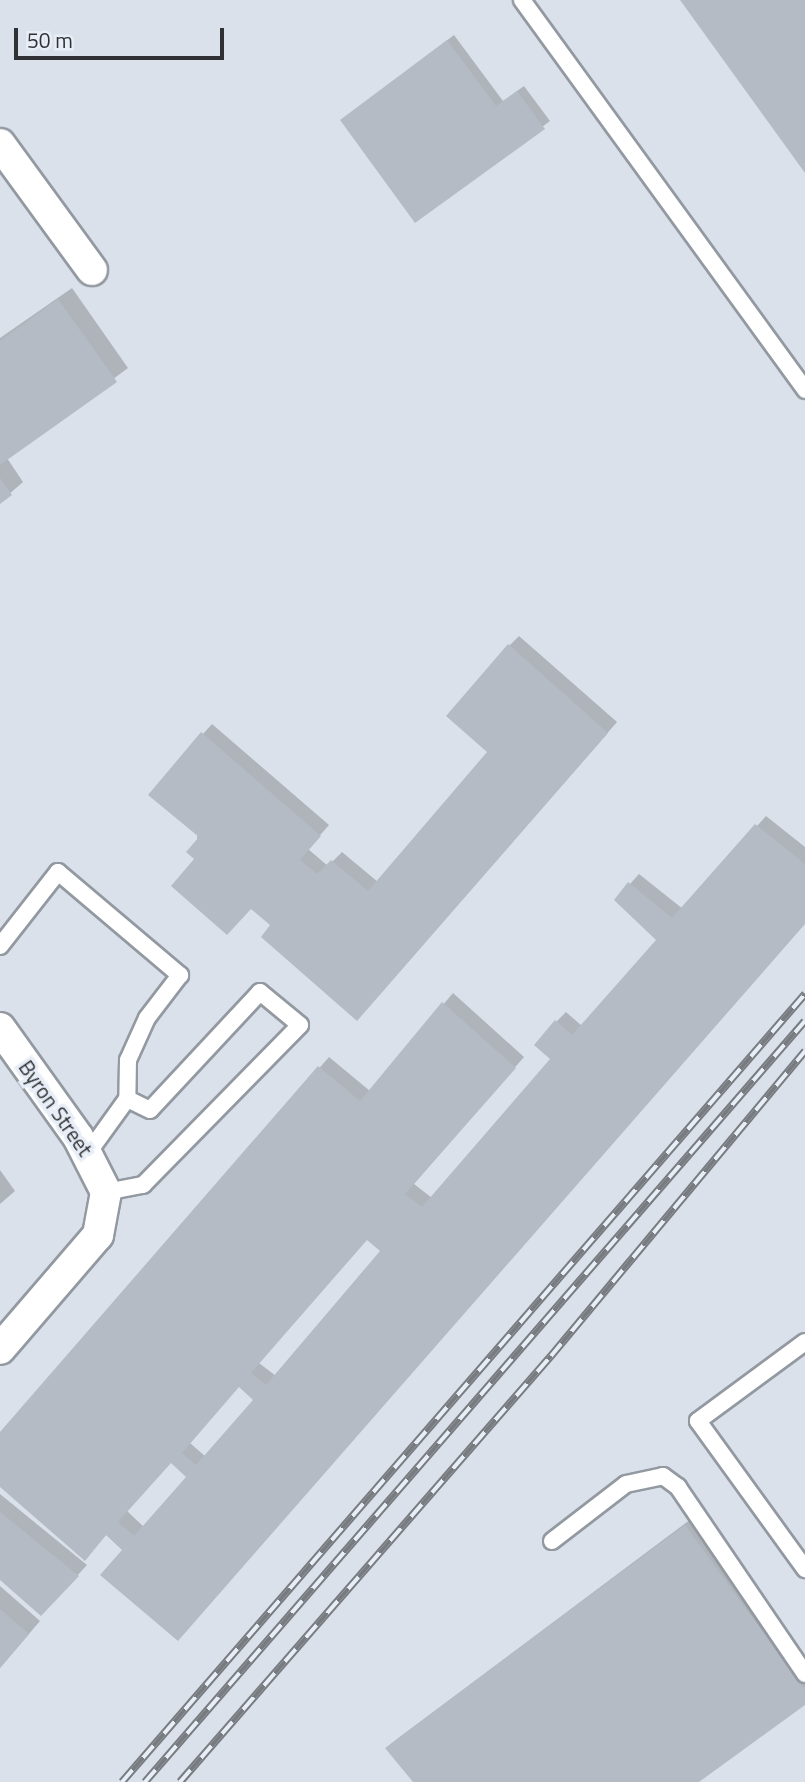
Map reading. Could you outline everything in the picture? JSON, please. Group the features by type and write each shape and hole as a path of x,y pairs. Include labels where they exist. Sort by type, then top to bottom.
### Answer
{"street":[{"path":"0,144 92,270"},
{"name":"Byron Street","path":"0,1028 88,1153 106,1192"},
{"path":"0,1349 98,1235 106,1192"}],"lane":[{"path":"523,0 805,390"},
{"path":"0,946 58,872 180,975 147,1018 128,1060 127,1099 88,1153"},
{"path":"106,1192 143,1185 300,1025 260,992 150,1110 127,1099"},
{"path":"805,1342 698,1421 805,1569"},
{"path":"552,1541 626,1483 663,1476 678,1488 805,1674"}],"building":[{"path":"680,0 805,0 805,173"},
{"path":"447,40 496,106 517,91 545,129 415,223 340,120"},
{"path":"58,299 117,382 0,465 0,341"},
{"path":"0,478 12,495 0,504"},
{"path":"508,644 608,733 357,1021 261,937 270,925 251,909 227,935 171,886 194,859 186,852 199,837 148,795 201,732 321,836 300,860 317,874 331,860 368,891 487,752 446,716"},
{"path":"755,824 805,864 805,924 178,1641 100,1575 122,1550 106,1535 85,1561 0,1487 0,1432 318,1066 360,1101 442,1002 516,1068 405,1194 422,1207 550,1059 534,1045 555,1020 572,1035 656,940 614,900 628,882 672,918","holes":["367,1240 380,1251 266,1385 251,1373","239,1387 253,1400 196,1465 182,1453","171,1463 186,1477 134,1536 118,1522"]},
{"path":"0,1512 79,1576 41,1616 0,1580"},
{"path":"685,1525 805,1690 805,1705 699,1782 413,1782 385,1748"},
{"path":"0,1609 29,1634 0,1668"}],"railway":[{"path":"122,1782 805,994"},
{"path":"145,1782 805,1021"},
{"path":"180,1782 551,1356 805,1051"}]}
